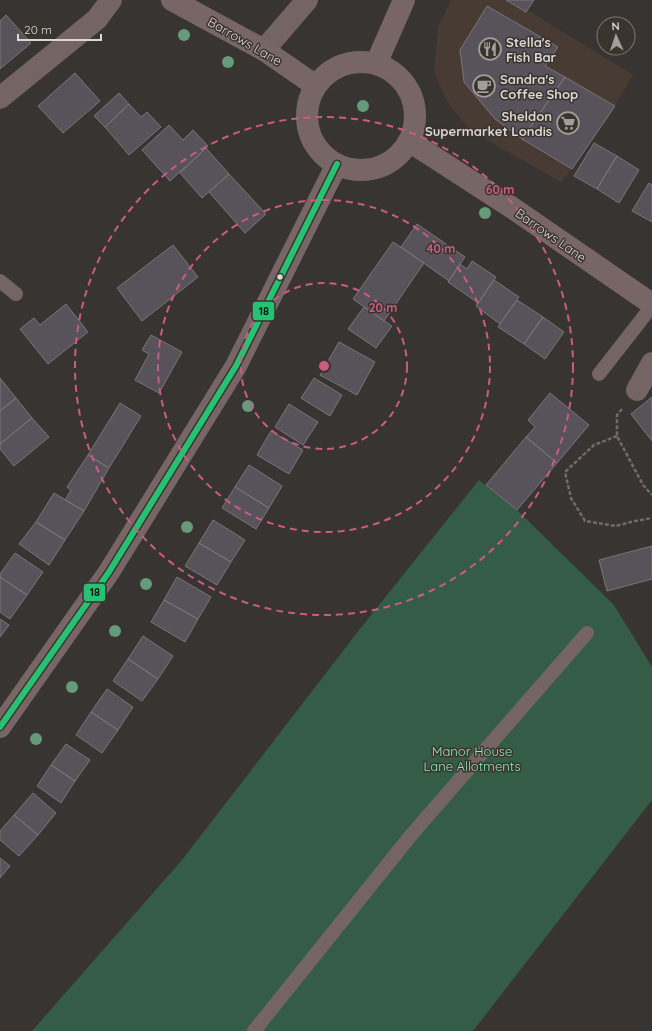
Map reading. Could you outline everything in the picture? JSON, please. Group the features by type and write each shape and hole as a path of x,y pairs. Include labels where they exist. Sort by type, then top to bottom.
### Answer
{"street":[{"path":"0,98 97,19 111,0"},
{"name":"Barrows Lane","path":"172,0 264,50 316,86"},
{"path":"264,50 307,0"},
{"path":"376,64 404,0"},
{"path":"355,62 369,62 388,69 397,76 410,94 414,103 415,122 409,141 395,159 377,168 358,170 337,164 325,156 312,138 307,120 309,102 316,86 324,77 339,67 355,62"},
{"name":"Barrows Lane","path":"409,141 514,209 652,305"},
{"path":"0,727 109,572 236,366 337,164"},
{"path":"637,390 652,363"}],"lane":[{"path":"0,281 16,294"},
{"path":"599,374 652,305"},
{"path":"254,1031 412,834 587,633"}],"path":[{"path":"637,390 617,415 617,436 643,484 652,495"},
{"path":"617,436 594,446 565,472 571,498 585,521 616,526 635,520 652,518"}],"shaded area":[{"path":"451,0 511,0 596,52 596,56 602,56 633,75 615,106 572,169 561,182 469,130 446,100 434,72 438,27"}],"green space":[{"name":"Manor House Lane Allotments","path":"479,480 517,510 614,605 652,667 652,800 473,1031 32,1031 182,860 363,625"}],"building":[{"path":"506,0 534,0 526,12"},
{"path":"487,6 558,47 545,66 565,77 522,139 495,119 464,82 460,50"},
{"path":"6,15 31,43 0,69 0,21"},
{"path":"75,73 100,101 63,133 38,106"},
{"name":"Sheldon Supermarket Londis","path":"565,77 615,106 572,169 522,139"},
{"path":"119,93 129,104 105,127 94,116"},
{"path":"129,104 141,117 147,112 161,127 129,155 105,127"},
{"path":"169,125 183,140 193,130 208,146 170,181 142,150"},
{"path":"594,143 617,156 597,189 574,176"},
{"path":"206,148 229,174 202,198 180,173"},
{"path":"617,156 639,170 619,203 597,189"},
{"path":"229,174 266,214 245,233 209,192"},
{"path":"649,183 652,185 652,222 632,211"},
{"path":"417,224 465,257 449,281 401,247"},
{"path":"393,242 424,263 384,321 353,299"},
{"path":"173,245 198,277 142,321 117,288"},
{"path":"472,261 496,277 478,303 448,282 460,264 467,269"},
{"path":"494,280 519,297 500,324 476,306"},
{"path":"517,300 543,317 524,344 498,327"},
{"path":"66,304 88,332 48,364 20,329 34,318 40,325"},
{"path":"364,307 392,326 376,348 348,329"},
{"path":"543,317 564,332 545,359 524,344"},
{"path":"151,335 182,352 159,393 135,380 149,354 142,350"},
{"path":"339,342 375,362 357,395 320,375"},
{"path":"0,378 16,398 0,411"},
{"path":"314,378 342,395 330,416 301,398"},
{"path":"550,393 589,425 557,463 526,437 535,427 528,420"},
{"path":"652,397 652,441 631,414"},
{"path":"16,398 32,418 0,444 0,411"},
{"path":"120,403 141,416 109,468 88,455"},
{"path":"289,404 318,422 303,445 275,427"},
{"path":"32,418 49,437 14,466 0,449 0,444"},
{"path":"271,431 303,450 289,474 257,455"},
{"path":"526,437 557,463 517,510 486,485"},
{"path":"88,455 109,468 84,511 65,500 71,490 67,487"},
{"path":"249,465 282,486 269,508 235,487"},
{"path":"235,487 269,508 256,529 222,508"},
{"path":"54,493 84,511 65,540 36,522"},
{"path":"213,520 245,540 231,562 199,543"},
{"path":"36,522 65,540 49,565 19,544"},
{"path":"199,543 231,562 217,585 185,566"},
{"path":"652,546 652,579 607,591 599,560"},
{"path":"15,553 43,572 27,595 0,577 0,574"},
{"path":"0,577 27,595 10,619 0,612"},
{"path":"177,577 211,597 198,619 164,600"},
{"path":"164,600 198,619 185,642 151,622"},
{"path":"0,619 9,625 0,637"},
{"path":"143,636 173,656 158,679 128,659"},
{"path":"128,659 158,679 142,701 113,681"},
{"path":"107,689 133,707 118,730 91,712"},
{"path":"91,712 118,730 102,753 76,735"},
{"path":"66,744 90,760 75,781 51,765"},
{"path":"51,765 75,781 61,803 37,786"},
{"path":"33,793 56,813 38,835 14,815"},
{"path":"14,815 38,835 19,856 0,840 0,831"},
{"path":"0,858 10,866 0,878"}],"transit line":[{"name":"18","path":"0,727 109,572 236,366 337,164"}],"place":[{"name":"Stella's Fish Bar","path":"490,49"},
{"name":"Sandra's Coffee Shop","path":"484,86"},
{"name":"Sheldon Supermarket Londis","path":"568,123"}]}
